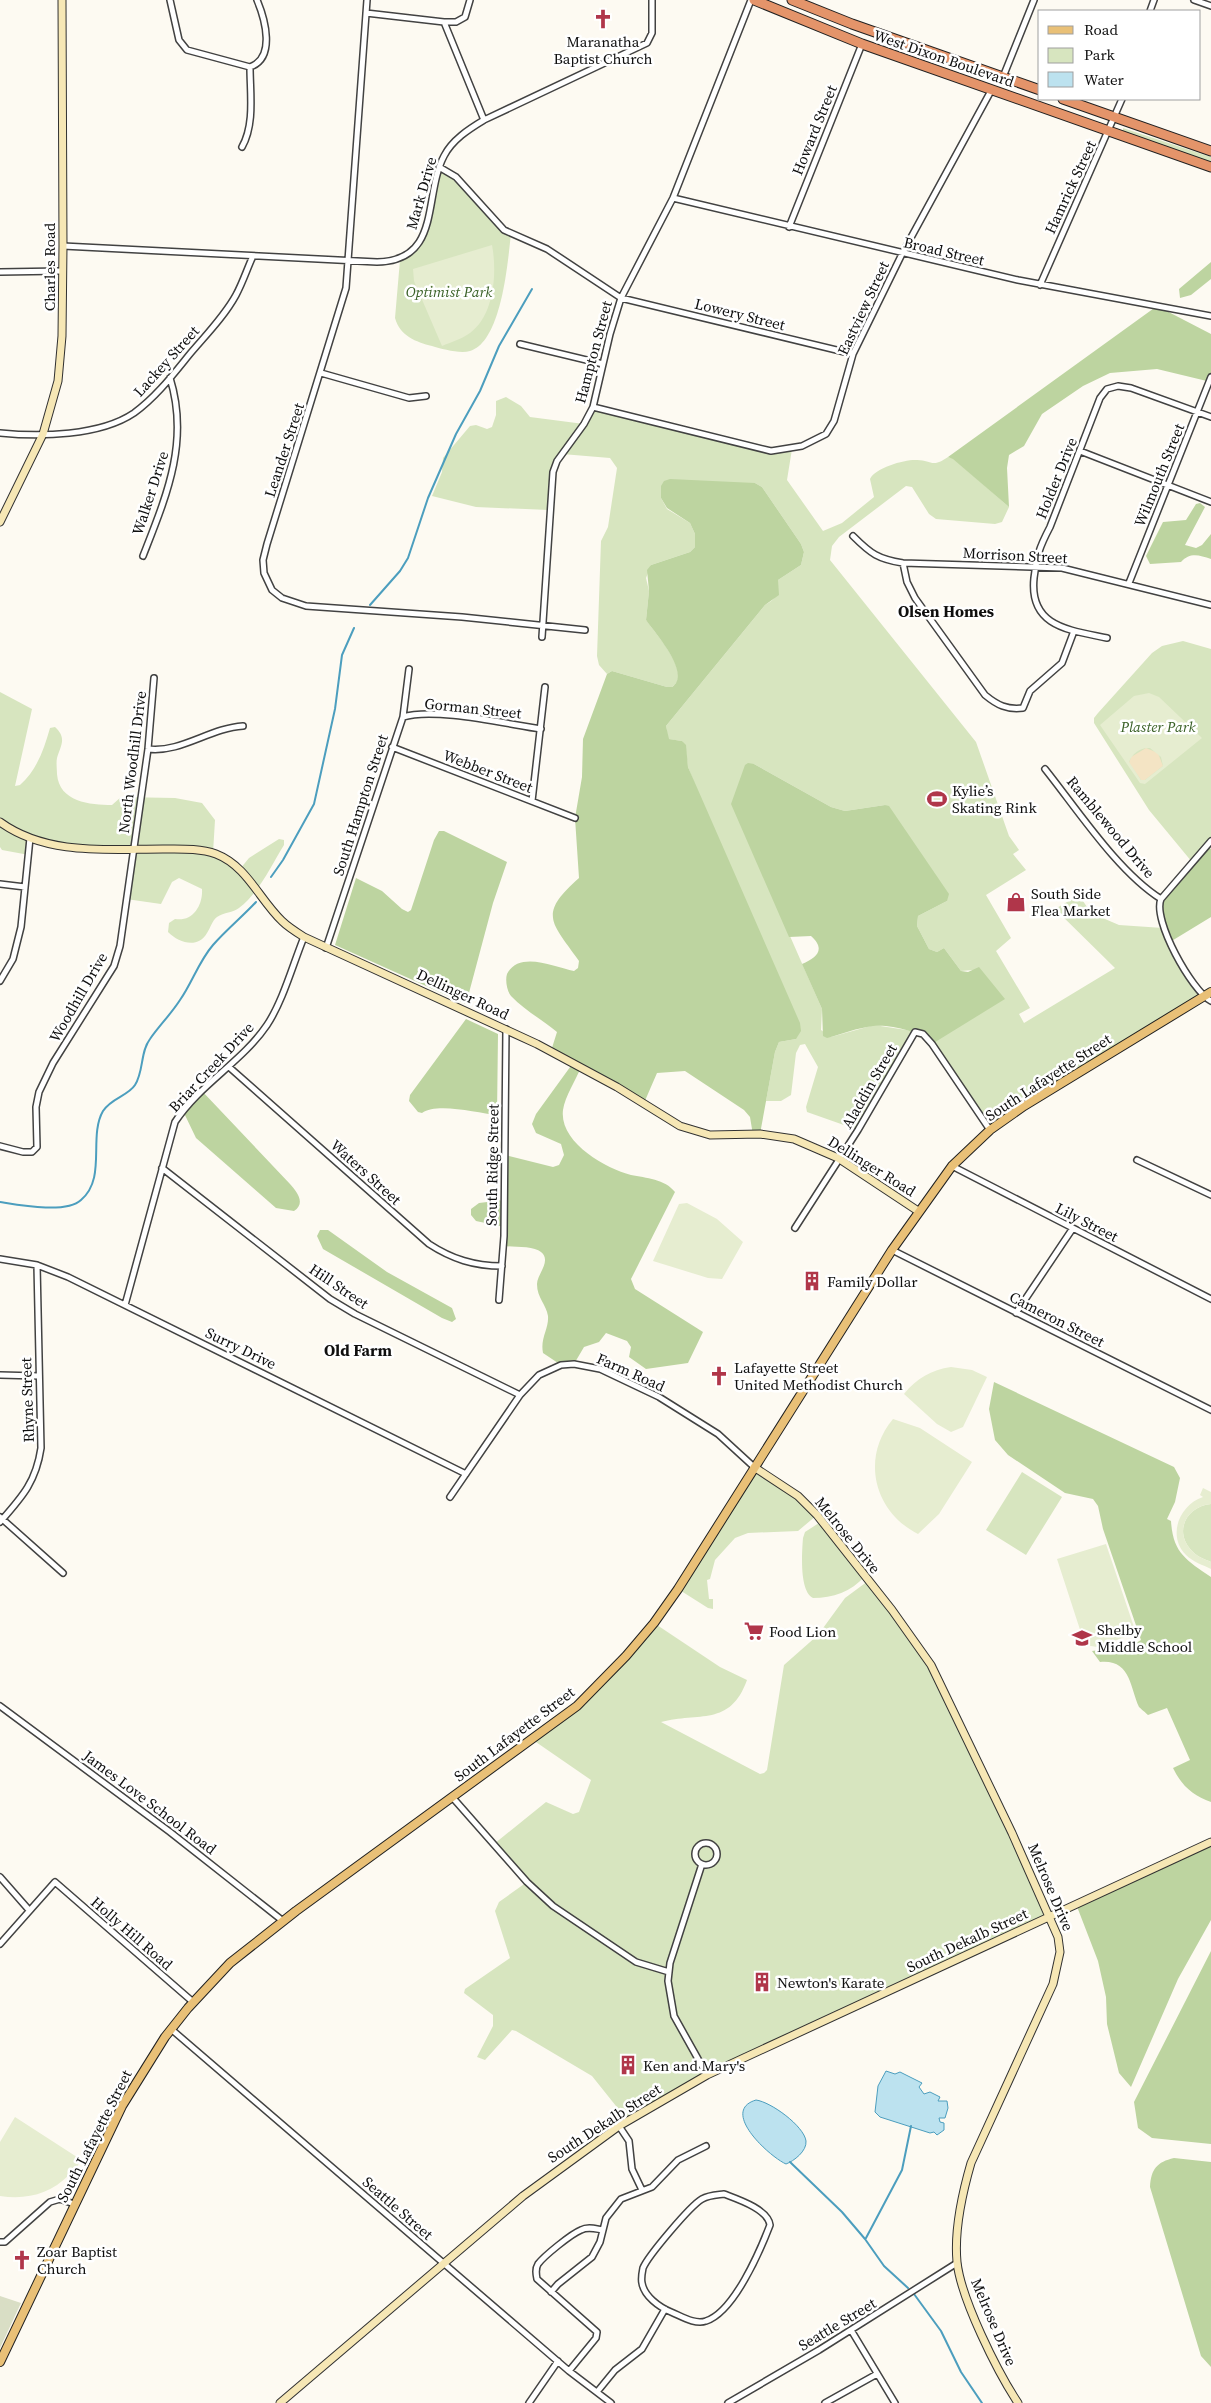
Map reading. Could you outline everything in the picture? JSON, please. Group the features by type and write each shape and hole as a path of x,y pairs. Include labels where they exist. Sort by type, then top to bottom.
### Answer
{"highway":[{"name":"West Dixon Boulevard","path":"752,0 862,44 1211,167"},
{"name":"West Dixon Boulevard","path":"792,0 852,24 1038,89"},
{"path":"1066,100 1211,152"}],"main road":[{"name":"South Lafayette Street","path":"0,2362 122,2106 171,2029 193,2002 230,1963 283,1921 577,1706 626,1656 654,1623 678,1589 892,1250 918,1211 952,1166 990,1130 1024,1106 1211,992"}],"street":[{"name":"Charles Road","path":"0,522 43,434 58,381 63,271 62,0"},
{"path":"170,0 179,40 187,50 250,67 261,60 266,46 264,18 257,0"},
{"name":"Leander Street","path":"367,0 346,288 263,560 264,573 272,590 282,598 306,606 542,624 585,630"},
{"path":"366,13 456,22 465,16 470,0"},
{"name":"Mark Drive","path":"63,246 348,261 390,262 400,260 417,247 428,221 440,167 448,148 466,132 484,120 647,43 652,33 652,0"},
{"name":"Hampton Street","path":"542,637 553,472 557,461 584,424 593,407 602,364 621,298 673,198 752,0"},
{"path":"1003,77 1034,0"},
{"path":"1194,0 1211,6"},
{"path":"444,22 484,120"},
{"name":"Howard Street","path":"789,227 862,44"},
{"path":"242,147 248,137 250,123 250,67"},
{"name":"Eastview Street","path":"593,407 772,451 792,449 816,440 831,428 853,354 902,254 992,89"},
{"name":"Hamrick Street","path":"1040,285 1116,117 1122,100"},
{"name":"Lowery Street","path":"440,167 456,177 504,230 547,249 621,298 853,354"},
{"name":"Broad Street","path":"673,198 902,254 1040,285 1211,316"},
{"name":"Lackey Street","path":"0,433 43,434 82,431 116,422 144,405 170,378 231,303 253,256"},
{"path":"0,272 63,271"},
{"path":"520,344 602,364"},
{"path":"321,373 409,398 426,396"},
{"name":"Wilmouth Street","path":"1129,584 1211,377"},
{"name":"Walker Drive","path":"143,556 176,464 179,427 170,378"},
{"name":"Holder Drive","path":"1108,638 1074,631 1054,623 1040,612 1033,596 1040,542 1050,527 1100,398 1107,389 1112,387 1131,388 1211,417"},
{"path":"1080,452 1211,502"},
{"name":"Morrison Street","path":"853,536 871,554 903,564 1036,566 1073,570 1211,605"},
{"path":"903,564 910,590 985,695 994,702 1008,708 1023,708 1030,691 1062,664 1074,631"},
{"name":"South Hampton Street","path":"326,948 403,717 409,669"},
{"name":"North Woodhill Drive","path":"134,849 148,749 154,678"},
{"path":"532,801 545,687"},
{"name":"Gorman Street","path":"403,717 422,714 440,715 541,729"},
{"path":"148,749 165,749 222,729 243,726"},
{"name":"Webber Street","path":"392,747 575,818"},
{"name":"Ramblewood Drive","path":"1045,769 1127,871 1161,899"},
{"name":"Dellinger Road","path":"0,822 30,838 70,847 213,853 237,866 282,921 304,937 506,1029 574,1063 692,1130 710,1135 760,1134 787,1138 822,1150 839,1159 918,1211"},
{"path":"0,981 13,959 21,927 30,838"},
{"path":"1211,841 1209,848 1161,899 1158,908 1163,928 1188,975 1203,997 1211,1001"},
{"name":"Woodhill Drive","path":"0,1146 24,1152 32,1152 37,1147 36,1107 39,1092 52,1063 114,966 120,946 134,849"},
{"path":"0,884 25,887"},
{"name":"Briar Creek Drive","path":"125,1305 175,1122 193,1100 229,1067 268,1025 304,937"},
{"name":"South Ridge Street","path":"499,1300 504,1236 506,1029"},
{"name":"Aladdin Street","path":"795,1228 915,1032 923,1034 932,1044 990,1130"},
{"name":"Waters Street","path":"229,1067 429,1244 446,1255 469,1263 502,1266"},
{"path":"1138,1160 1211,1195"},
{"name":"Lily Street","path":"952,1166 1211,1299"},
{"name":"Hill Street","path":"162,1168 330,1299 355,1314 520,1394"},
{"path":"1016,1312 1072,1228"},
{"name":"Cameron Street","path":"892,1250 1211,1410"},
{"name":"Surry Drive","path":"0,1259 37,1265 68,1277 466,1474"},
{"name":"Rhyne Street","path":"1,1520 30,1486 38,1469 41,1448 37,1265"},
{"name":"Farm Road","path":"450,1497 520,1394 539,1375 561,1365 574,1364 600,1369 659,1397 696,1418 718,1434 754,1467"},
{"path":"0,1374 38,1376"},
{"name":"Melrose Drive","path":"754,1467 798,1496 817,1515 892,1610 931,1665 1051,1916 1060,1944 1056,1976 971,2163 960,2211 957,2262 970,2306 998,2368 1018,2403"},
{"path":"1,1520 63,1573"},
{"name":"James Love School Road","path":"0,1706 170,1832 283,1921"},
{"path":"453,1798 528,1882 553,1906 636,1962 669,1972"},
{"name":"South Dekalb Street","path":"280,2403 524,2194 619,2126 707,2075 1211,1842"},
{"path":"704,1843 711,1844 716,1849 717,1856 709,1864 702,1864 695,1856 696,1849 704,1843"},
{"path":"702,1864 669,1972 668,1995 674,2016 707,2075"},
{"path":"0,1877 29,1910 0,1944"},
{"name":"Holly Hill Road","path":"29,1910 55,1882 193,2002"},
{"name":"Seattle Street","path":"171,2029 569,2371 612,2403"},
{"path":"619,2126 629,2141 632,2169 642,2190"},
{"path":"551,2292 592,2256 597,2249 611,2210 621,2199 652,2187 678,2160 706,2146"},
{"path":"724,2194 744,2201 766,2216 770,2225 764,2240 736,2294 719,2314 706,2321 697,2322 665,2309 650,2299 644,2291 642,2284 643,2268 691,2209 701,2200 713,2195 724,2194"},
{"path":"0,2242 5,2242 50,2202 60,2199 74,2204"},
{"path":"569,2371 596,2338 597,2332 537,2279 538,2265 581,2230 589,2228 604,2230"},
{"name":"Seattle Street","path":"728,2403 851,2330 957,2262"},
{"path":"597,2392 615,2370 642,2349 665,2309"},
{"path":"851,2330 895,2403"},
{"path":"529,2403 558,2361"},
{"path":"825,2403 877,2374"}],"green space":[{"path":"1123,128 1211,157 1211,164 1123,131"},
{"name":"Optimist Park","path":"439,167 447,171 499,225 511,233 505,280 496,317 489,333 481,344 466,352 446,350 415,340 405,334 395,318 400,260 420,241"},
{"path":"492,245 494,280 485,315 470,333 442,346 414,281 413,269"},
{"path":"1211,262 1211,279 1191,295 1180,298 1179,289"},
{"path":"1157,306 1211,334 1211,382 1157,369 1110,373 1083,386 1042,414 1024,446 1009,455 1007,468 1009,507 953,459 948,457"},
{"path":"506,397 521,406 530,417 584,424 593,407 771,451 792,449 787,480 823,531 842,523 874,497 870,479 877,471 904,461 920,460 934,463 948,457 953,458 1009,507 1002,522 995,524 936,519 929,514 912,487 906,486 839,537 832,546 830,560 976,742 1009,836 1019,850 1013,854 1026,870 986,895 1011,938 996,951 1030,1008 1019,1014 1024,1023 1115,968 1055,909 1079,895 1091,913 1119,925 1163,928 1203,997 990,1130 932,1044 973,970 961,971 944,948 937,952 929,949 917,926 918,916 947,901 885,805 845,811 831,807 754,764 732,804 822,1009 821,1030 831,1037 874,1025 913,1031 858,1130 807,1112 806,1107 818,1067 805,1044 800,1045 796,1053 791,1095 781,1101 766,1101 775,1052 779,1042 796,1039 688,767 682,741 668,739 666,726 765,605 773,600 777,592 778,580 801,565 804,552 801,544 762,487 755,483 661,486 661,498 667,509 690,523 695,534 695,547 690,552 651,565 646,578 649,591 646,620 670,654 678,673 677,681 672,687 667,687 612,671 607,674 599,665 597,656 601,541 608,527 617,468 610,458 562,454 557,461 549,510 476,507 432,496 442,472 443,458 470,426 476,425 487,429 492,427 496,415 496,401"},
{"path":"670,479 755,483 762,487 801,544 804,552 801,565 778,580 779,595 765,605 666,726 669,739 682,741 686,745 688,767 800,1023 801,1031 796,1039 779,1042 775,1052 760,1134 753,1135 750,1117 744,1110 685,1071 657,1073 644,1103 581,1067 568,1094 563,1110 564,1122 568,1133 576,1143 597,1160 620,1172 649,1178 666,1184 675,1192 631,1279 635,1289 703,1332 688,1363 646,1369 629,1357 631,1347 627,1341 606,1333 599,1342 584,1347 574,1364 561,1365 543,1353 542,1348 548,1316 538,1293 537,1284 545,1263 544,1256 541,1252 534,1249 503,1246 504,1227 476,1221 471,1215 471,1209 479,1203 504,1200 505,1155 553,1167 559,1165 564,1155 561,1144 536,1133 532,1124 536,1114 573,1063 551,1051 557,1032 511,996 507,988 506,976 513,967 528,961 574,971 578,968 579,961 556,927 553,919 553,910 557,901 579,878 575,818 582,777 583,739 607,674 612,671 667,687 672,687 677,681 678,673 670,654 646,620 649,591 647,570 651,565 690,552 695,547 695,534 690,523 667,508 661,498 661,486 664,481"},
{"path":"1200,503 1205,507 1185,545 1196,548 1202,545 1211,534 1211,559 1195,555 1181,562 1150,564 1146,556 1163,522 1186,520 1196,504"},
{"name":"Plaster Park","path":"1183,641 1211,649 1211,841 1192,862 1149,810 1094,723 1094,718 1098,713 1152,653 1162,646"},
{"path":"0,692 32,709 15,786 20,785 31,773 42,751 50,728 55,727 62,738 57,758 59,783 63,791 77,800 85,803 112,805 121,797 175,798 202,803 215,820 213,853 240,869 249,858 279,839 284,840 284,845 253,895 237,910 217,917 199,941 188,943 177,939 168,932 169,923 175,919 187,918 195,911 201,901 202,889 179,878 172,882 161,904 126,899 134,849 86,849 31,838 29,855 2,850 0,847"},
{"path":"1149,693 1159,697 1202,738 1145,784 1140,783 1100,725 1134,696","holes":["1146,748 1150,748 1161,757 1163,766 1145,780 1141,780 1129,762 1132,756"]},
{"path":"748,763 754,764 831,807 845,811 889,806 949,894 947,901 918,916 917,926 929,949 937,952 944,948 961,971 968,972 979,967 1005,999 932,1044 927,1039 913,1032 887,1026 867,1027 827,1038 823,1036 822,1009 802,964 812,959 818,953 818,945 811,936 789,937 731,804 745,765"},
{"path":"439,831 444,831 507,862 493,903 466,1004 335,945 356,878 382,891 402,909 408,912 411,910 434,840"},
{"path":"1206,846 1211,849 1211,917 1170,942 1163,928 1161,899"},
{"path":"466,1019 498,1034 497,1115 447,1108 437,1108 422,1113 418,1112 409,1101 410,1095"},
{"path":"201,1090 295,1190 300,1201 298,1208 294,1211 276,1208 196,1138 183,1111"},
{"path":"687,1203 717,1219 743,1242 722,1279 708,1278 653,1261 679,1204"},
{"path":"320,1230 328,1230 387,1272 452,1308 456,1319 452,1322 442,1318 323,1249 317,1236"},
{"path":"951,1367 972,1370 987,1377 963,1427 951,1432 937,1424 904,1394 914,1383 925,1376 937,1370"},
{"path":"994,1382 1174,1467 1180,1478 1175,1502 1167,1519 1171,1521 1172,1532 1182,1555 1194,1566 1211,1577 1211,1802 1199,1797 1188,1789 1173,1768 1190,1760 1167,1708 1148,1715 1139,1707 1124,1670 1110,1662 1100,1662 1092,1651 1131,1646 1141,1640 1103,1529 1098,1506 1093,1499 1065,1493 1008,1455 995,1440 989,1409"},
{"path":"893,1419 920,1428 972,1462 939,1514 918,1534 903,1524 891,1512 882,1498 877,1482 875,1466 877,1450 883,1434"},
{"path":"754,1467 798,1496 817,1515 798,1531 748,1533 735,1538 715,1560 710,1579 707,1580 709,1599 713,1599 713,1609 708,1608 678,1589"},
{"path":"1022,1472 1062,1497 1026,1555 986,1530"},
{"path":"1203,1488 1211,1492 1211,1504 1196,1509 1190,1514 1183,1527 1183,1535 1193,1552 1211,1562 1211,1569 1186,1555 1177,1539 1178,1522 1182,1514 1195,1501 1203,1497 1200,1495"},
{"path":"1211,1504 1211,1562 1193,1552 1183,1535 1183,1527 1190,1514 1196,1509"},
{"path":"822,1521 865,1576 860,1582 841,1593 828,1597 813,1598 805,1588 803,1580 803,1538 805,1532"},
{"path":"1106,1544 1136,1633 1097,1647 1085,1645 1057,1559"},
{"path":"868,1581 923,1654 1051,1916 757,2051 628,2121 592,2076 516,2031 512,2030 485,2060 477,2057 493,2026 493,2015 464,1993 465,1989 510,1958 495,1911 499,1902 527,1882 494,1844 546,1802 573,1814 579,1812 591,1780 533,1740 577,1706 654,1623 720,1667 747,1680 740,1695 732,1705 722,1711 712,1715 661,1722 760,1774 764,1773 767,1770 784,1665 818,1635 845,1598"},
{"path":"1211,1842 1211,1920 1178,1979 1131,2087 1119,2073 1107,2024 1106,1997 1098,1961 1076,1904"},
{"path":"1211,1951 1211,2144 1152,2138 1138,2128 1134,2102"},
{"path":"15,2117 80,2159 78,2166 62,2182 46,2191 20,2197 0,2196 0,2142"},
{"path":"1174,2158 1211,2162 1211,2367 1201,2356 1150,2187 1152,2175 1156,2167"},
{"path":"0,2296 21,2303 0,2348"}],"sand":[{"path":"1146,748 1158,753 1163,766 1145,780 1141,780 1129,763 1131,757"}],"water":[{"path":"886,2071 895,2074 900,2072 922,2083 919,2087 924,2094 930,2092 940,2097 938,2101 947,2101 948,2108 945,2118 939,2118 940,2122 944,2123 944,2130 937,2135 934,2132 930,2133 880,2117 875,2112 878,2086"},
{"path":"756,2100 778,2110 793,2122 804,2135 806,2145 799,2155 789,2163 786,2164 769,2153 751,2133 745,2123 743,2114 746,2106"}],"waterway":[{"path":"370,605 400,571 408,558 428,498 456,434 480,391 499,346 532,289"},
{"path":"271,877 283,860 314,804 335,709 342,655 354,628"},
{"path":"0,1202 54,1208 65,1207 81,1200 89,1191 95,1169 99,1121 103,1111 110,1103 128,1092 135,1085 140,1074 147,1044 180,1000 208,951 256,902"},
{"path":"866,2238 902,2170 911,2126"},
{"path":"790,2162 842,2212 865,2239 884,2266 908,2288"},
{"path":"914,2294 941,2331 961,2372 982,2403"}],"place":[{"name":"Maranatha Baptist Church","path":"603,19"},
{"name":"Kylie’s Skating Rink","path":"937,799"},
{"name":"South Side Flea Market","path":"1016,902"},
{"name":"Family Dollar","path":"812,1281"},
{"name":"Lafayette Street United Methodist Church","path":"719,1376"},
{"name":"Food Lion","path":"754,1631"},
{"name":"Shelby Middle School","path":"1082,1638"},
{"name":"Newton's Karate","path":"762,1982"},
{"name":"Ken and Mary's","path":"628,2065"},
{"name":"Zoar Baptist Church","path":"22,2260"}],"district":[{"name":"Olsen Homes","path":"946,611"},
{"name":"Old Farm","path":"358,1350"}]}
